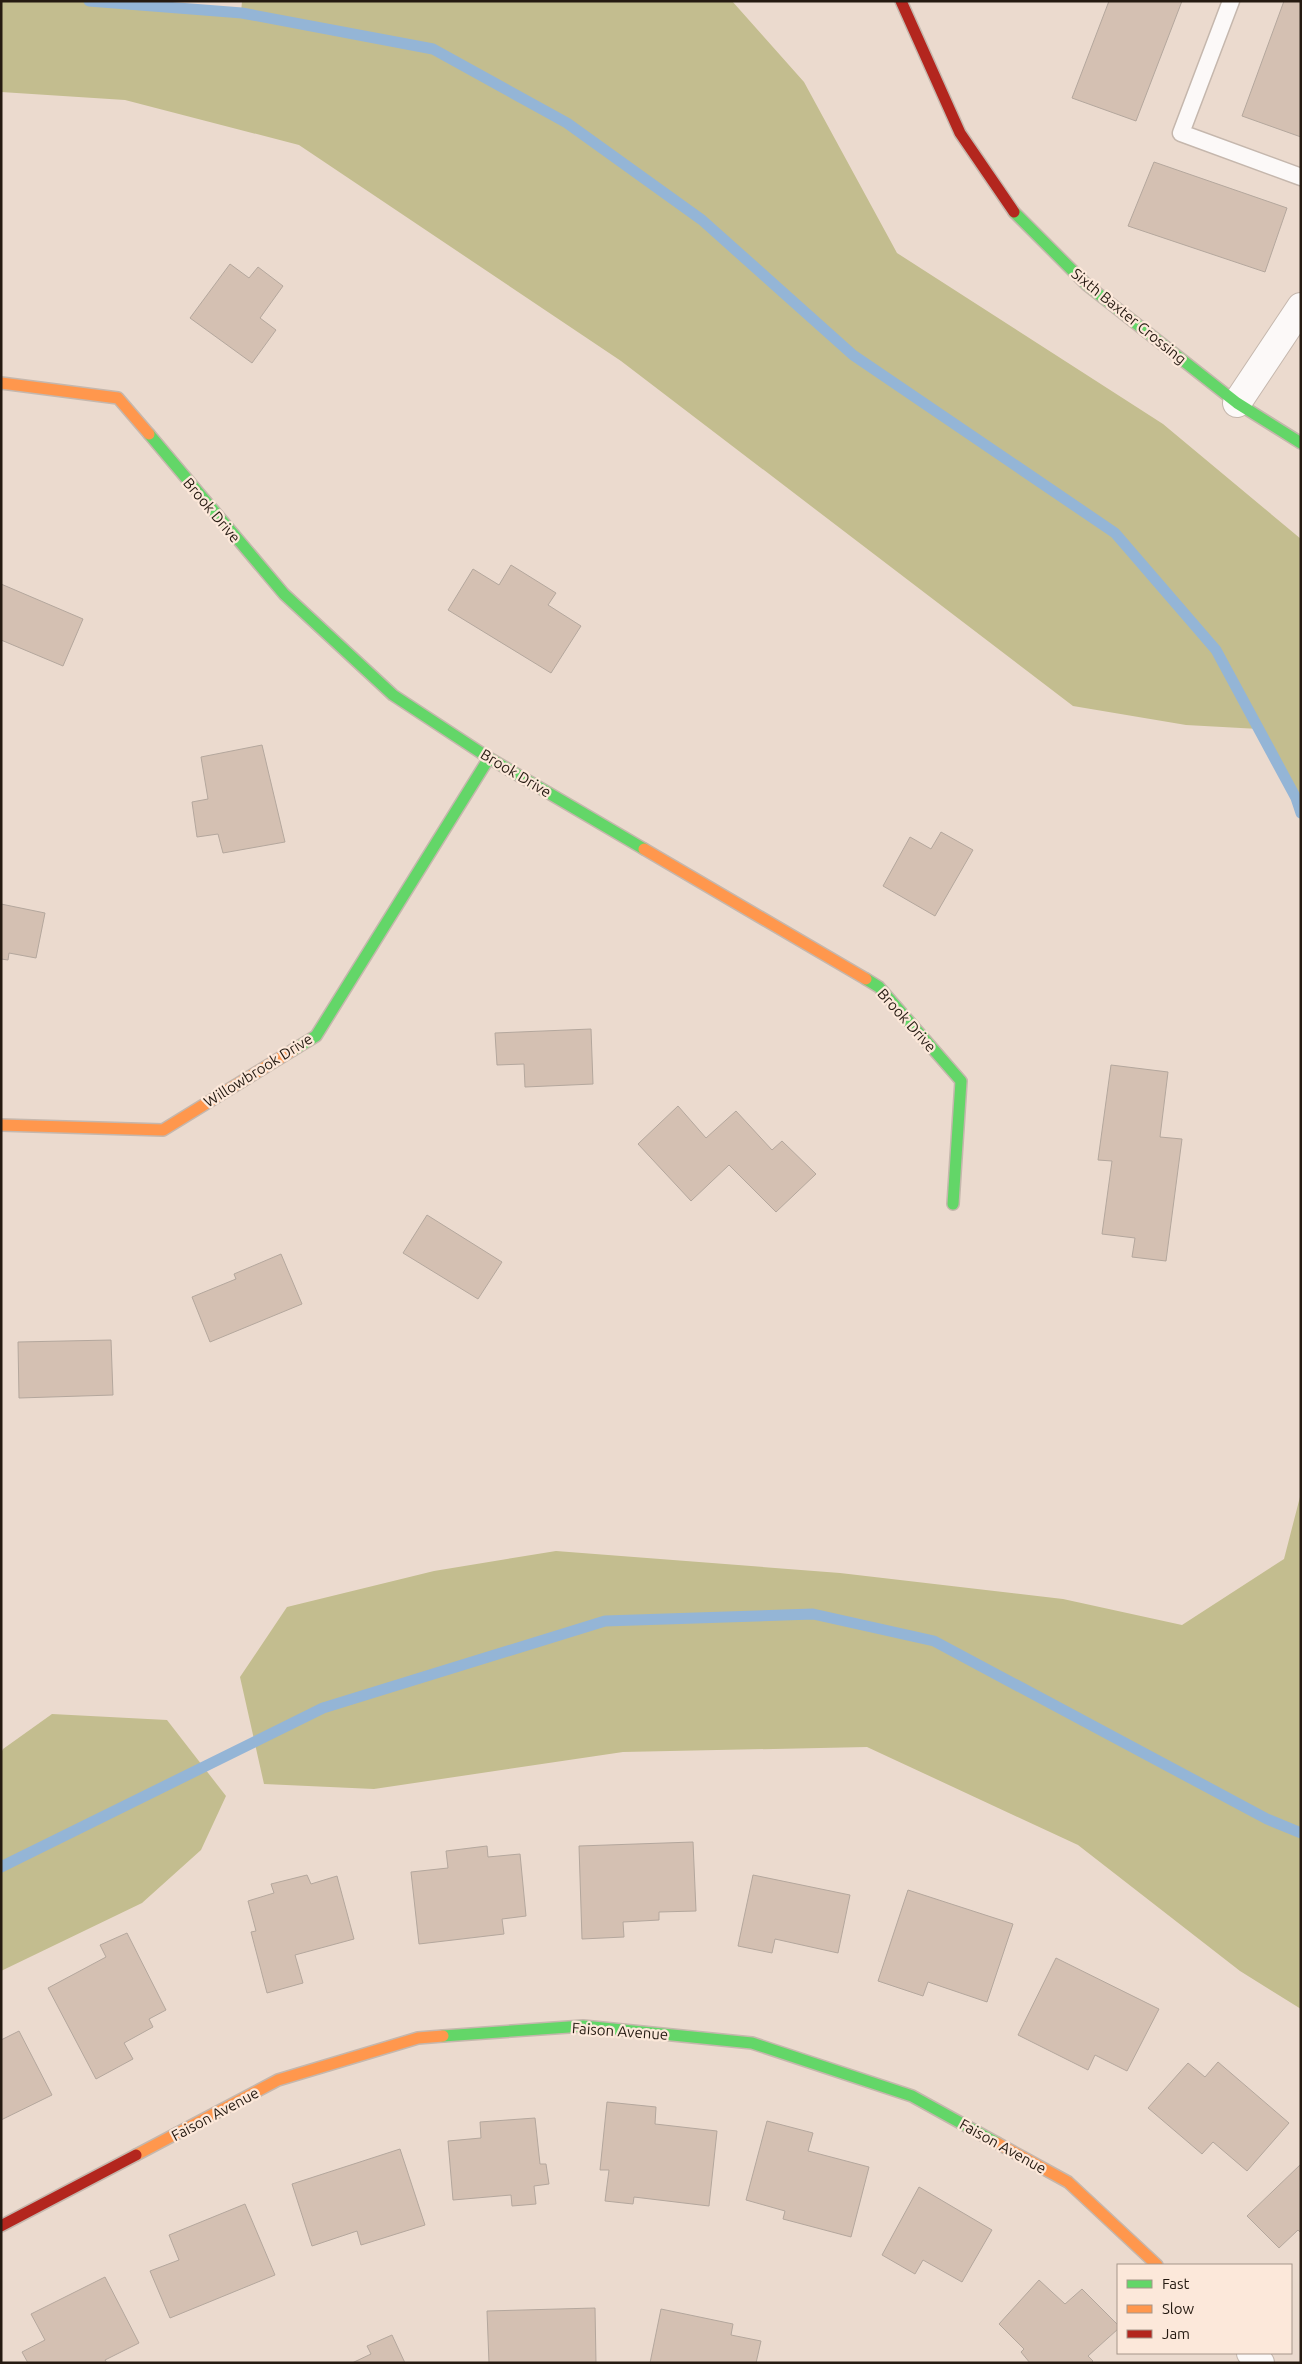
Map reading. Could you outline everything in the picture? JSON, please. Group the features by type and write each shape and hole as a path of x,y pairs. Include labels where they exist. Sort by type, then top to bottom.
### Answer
{"street":[{"name":"Sixth Baxter Crossing","path":"901,1 960,133 1011,209 1087,285 1238,402 1301,443"},
{"path":"1238,402 1301,307"},
{"name":"Brook Drive","path":"1,383 118,398 284,594 394,695 490,758 878,987 961,1081 954,1204"},
{"name":"Willowbrook Drive","path":"1,1125 163,1130 316,1036 490,758"},
{"name":"Faison Avenue","path":"1,2226 278,2080 418,2038 583,2026 752,2043 912,2096 1068,2182 1156,2264"}],"lane":[{"path":"1231,1 1181,133 1301,177"}],"shaded area":[{"path":"1,1 89,1 241,13 242,1 732,1 804,82 897,253 1163,424 1301,539 1301,813 1296,798 1259,729 1186,725 1073,706 621,361 299,145 125,100 1,92"},
{"path":"1301,1493 1301,2009 1240,1971 1078,1845 867,1747 623,1752 374,1789 264,1784 240,1677 287,1607 434,1571 556,1551 840,1573 1063,1599 1182,1625 1284,1559"},
{"path":"52,1714 167,1720 226,1796 201,1850 142,1903 1,1971 1,1753 3,1749"}],"building":[{"path":"1109,1 1182,1 1136,121 1072,98"},
{"path":"1284,1 1301,1 1301,137 1242,116"},
{"path":"1154,162 1287,208 1265,272 1128,226"},
{"path":"230,264 249,278 258,267 283,286 260,318 276,330 252,363 190,318"},
{"path":"511,565 556,593 548,605 581,626 551,673 448,610 473,569 499,585"},
{"path":"1,584 83,619 63,666 1,640"},
{"path":"262,745 285,842 223,853 218,834 197,837 192,802 208,799 201,757"},
{"path":"941,832 973,850 935,916 883,886 910,837 931,849"},
{"path":"1,904 45,913 36,958 9,953 8,960 1,959"},
{"path":"591,1029 593,1084 525,1087 524,1064 497,1065 495,1033"},
{"path":"1111,1065 1168,1072 1160,1137 1182,1139 1166,1261 1132,1257 1135,1238 1102,1234 1112,1161 1098,1160"},
{"path":"678,1106 706,1138 736,1111 772,1150 782,1141 816,1174 776,1212 729,1165 691,1201 638,1144"},
{"path":"427,1215 502,1262 478,1299 403,1253"},
{"path":"281,1254 302,1304 210,1342 192,1297 236,1279 234,1274"},
{"path":"111,1340 113,1395 19,1398 18,1342"},
{"path":"693,1842 696,1911 659,1912 659,1920 623,1922 624,1937 582,1939 579,1846"},
{"path":"487,1846 488,1857 520,1854 526,1916 502,1919 504,1934 419,1944 411,1872 448,1868 446,1851"},
{"path":"307,1875 311,1884 337,1876 354,1939 295,1955 303,1983 267,1993 251,1932 256,1931 248,1901 274,1893 271,1884"},
{"path":"753,1875 850,1895 838,1953 775,1939 772,1953 738,1946"},
{"path":"908,1890 1013,1924 987,2002 928,1982 923,1996 878,1981"},
{"path":"127,1933 166,2010 149,2019 153,2027 124,2043 133,2059 96,2079 48,1988 106,1957 100,1945"},
{"path":"1056,1958 1159,2009 1127,2071 1095,2055 1088,2070 1018,2035"},
{"path":"19,2031 52,2095 1,2120 1,2040"},
{"path":"1218,2062 1289,2123 1247,2171 1213,2142 1202,2154 1148,2108 1188,2063 1205,2077"},
{"path":"607,2102 656,2107 655,2124 717,2131 709,2206 634,2197 633,2204 605,2201 609,2170 600,2170"},
{"path":"535,2118 540,2164 546,2164 549,2184 534,2186 536,2204 512,2206 511,2195 453,2200 448,2141 481,2138 480,2122"},
{"path":"767,2121 813,2133 808,2151 869,2167 851,2237 783,2219 785,2211 746,2200"},
{"path":"400,2149 425,2225 361,2245 357,2231 312,2246 292,2184"},
{"path":"1301,2164 1301,2233 1298,2230 1279,2248 1247,2216"},
{"path":"919,2187 992,2230 962,2282 923,2260 915,2274 882,2255"},
{"path":"245,2204 275,2275 170,2318 150,2271 179,2260 169,2235"},
{"path":"105,2277 139,2343 105,2360 107,2363 28,2363 22,2352 45,2340 31,2314"},
{"path":"1039,2280 1065,2304 1082,2289 1117,2324 1117,2330 1088,2356 1093,2361 1091,2363 1030,2363 1021,2352 1024,2349 999,2324"},
{"path":"595,2308 596,2363 489,2363 487,2311"},
{"path":"661,2309 733,2324 731,2335 761,2341 756,2363 650,2363"},
{"path":"392,2335 405,2363 352,2363 371,2354 367,2346"}],"waterway":[{"path":"89,1 242,13 433,49 567,123 702,220 853,355 1115,533 1216,650 1296,798 1301,813"},
{"path":"1,1867 323,1708 605,1621 813,1614 934,1641 1267,1819 1301,1833"}],"traffic: fast":[{"path":"1014,212 1087,285 1237,403 1301,443"},
{"path":"149,434 284,594 393,695 489,758 644,849"},
{"path":"293,1050 316,1036 489,758"},
{"path":"866,979 879,987 961,1081 953,1204"},
{"path":"443,2036 583,2026 752,2043 912,2096 997,2143"}],"traffic: slow":[{"path":"1,383 118,398 149,434"},
{"path":"644,849 866,979"},
{"path":"1,1125 163,1130 293,1050"},
{"path":"136,2155 278,2080 418,2038 443,2036"},
{"path":"997,2143 1068,2182 1156,2264"}],"traffic: jam":[{"path":"901,1 960,133 1014,212"},
{"path":"1,2226 136,2155"}]}
